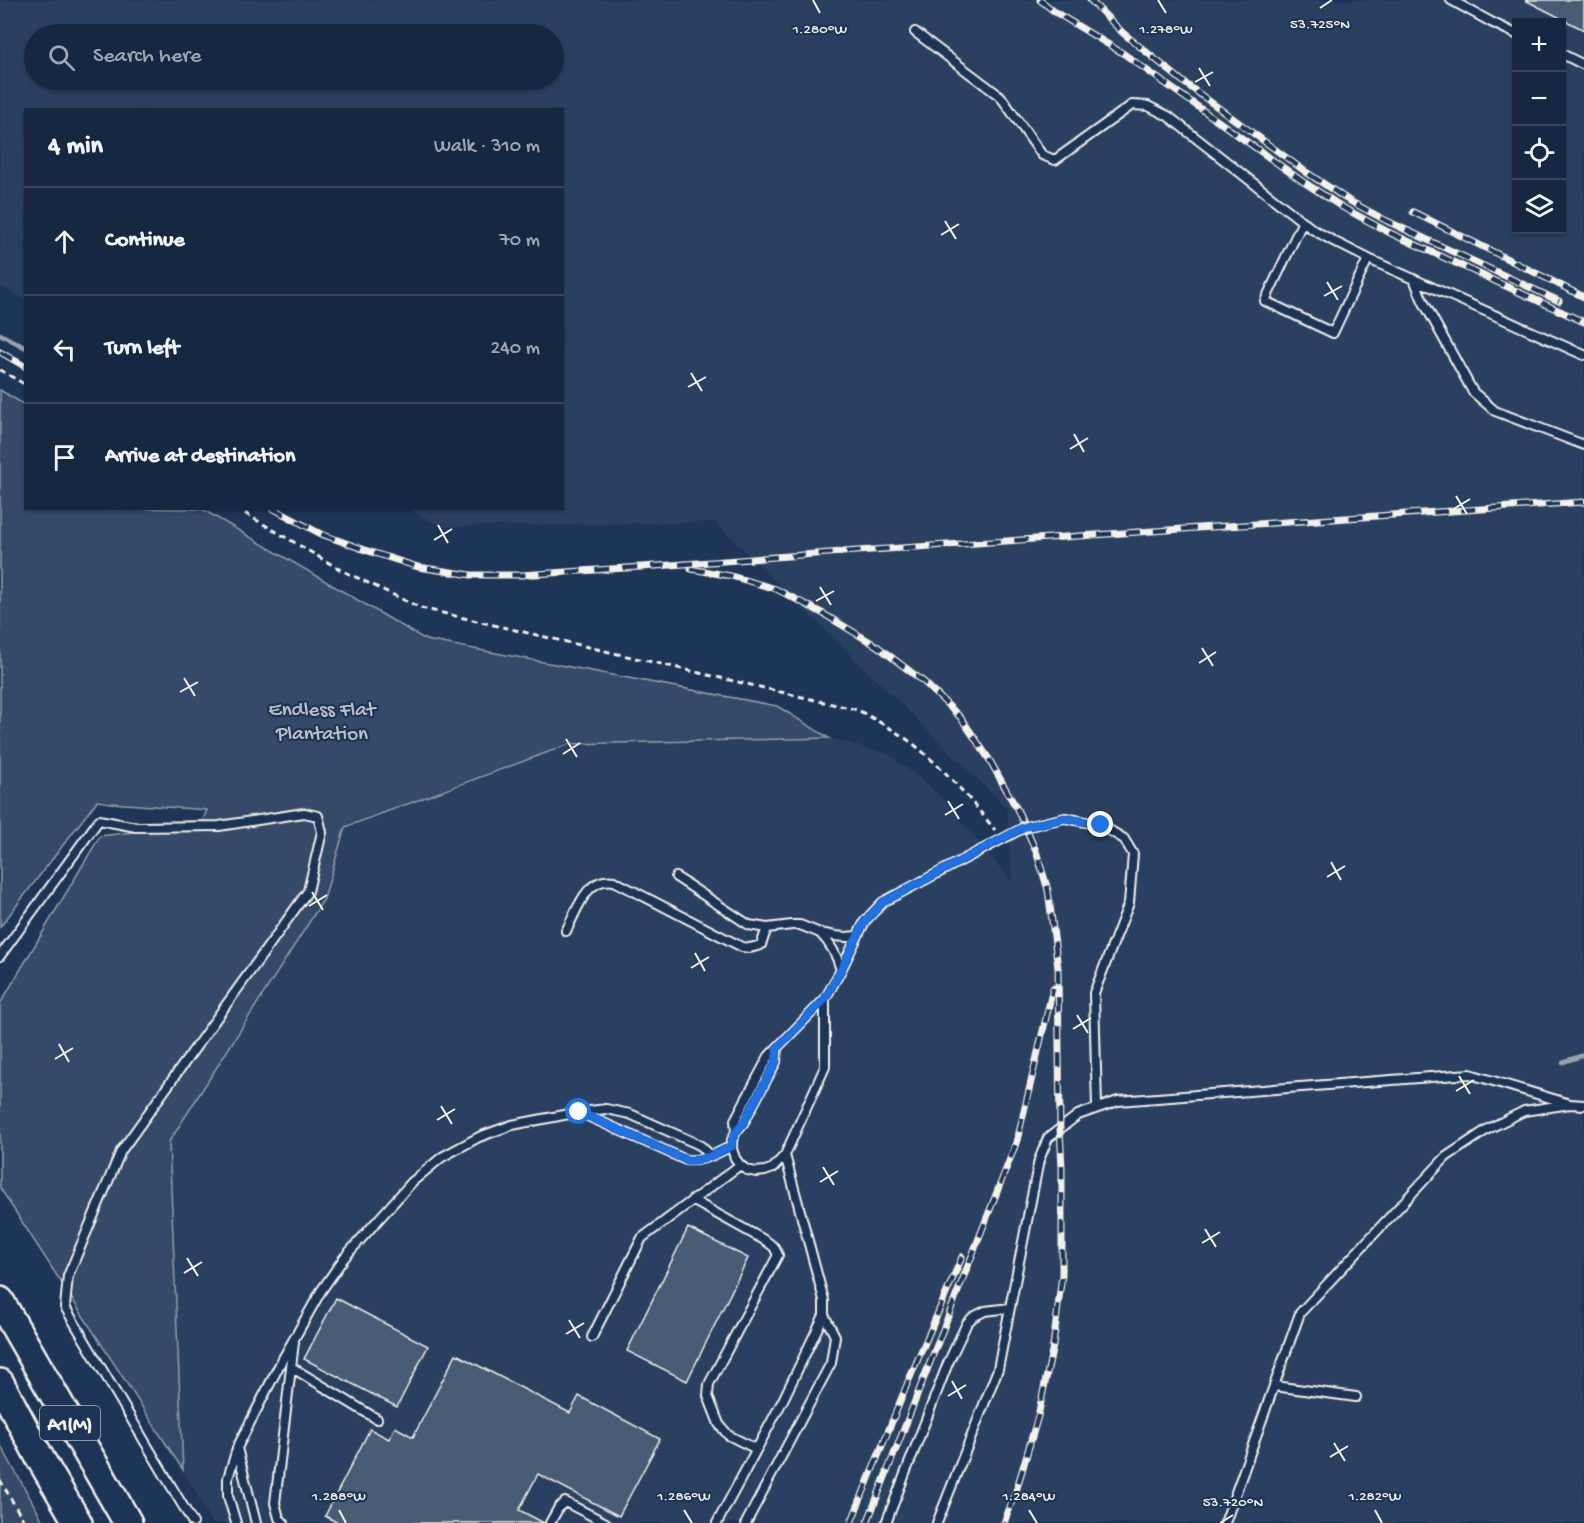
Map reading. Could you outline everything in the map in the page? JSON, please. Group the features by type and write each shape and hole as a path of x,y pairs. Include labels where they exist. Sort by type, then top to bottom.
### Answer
{"highway":[{"name":"A1(M)","path":"0,1301 128,1523"},
{"name":"A1(M)","path":"0,1383 78,1523"}],"lane":[{"path":"1451,0 1512,32"},
{"path":"915,32 1001,97 1042,155 1055,160 1132,105 1148,106 1168,116 1303,221 1335,242 1368,259 1584,355"},
{"path":"1566,56 1584,65"},
{"path":"1303,221 1265,301 1333,333 1368,259"},
{"path":"1414,279 1423,301 1473,392 1496,411 1584,445"},
{"path":"0,956 99,820 136,827 219,826 304,813 318,816 322,832 308,891 121,1151 68,1276 65,1307 193,1523"},
{"path":"825,999 825,1067 784,1155 773,1168 756,1172 747,1170 735,1158 732,1146 736,1132 735,1120 769,1056 825,999 865,921 883,902 1024,827 1065,818 1101,825 1124,840 1133,854 1129,903 1094,993 1097,1108"},
{"path":"676,877 749,925 767,928 800,925 835,936 857,936"},
{"path":"566,931 590,888 601,881 609,880 742,947 750,948 761,945 767,928"},
{"path":"820,933 833,948 841,970"},
{"path":"937,1523 998,1369 1039,1160 1048,1138 1078,1115 1118,1101 1470,1074 1570,1104 1584,1105"},
{"path":"1225,1523 1300,1313 1446,1157 1488,1129 1524,1111 1570,1104"},
{"path":"236,1523 228,1496 228,1478 237,1448 321,1291 344,1258 412,1182 442,1157 479,1137 512,1125 606,1109 630,1114 701,1146 711,1156"},
{"path":"579,1112 682,1159 697,1160 732,1146"},
{"path":"717,1523 783,1400 824,1315 824,1300 784,1155"},
{"path":"592,1337 642,1238 740,1165"},
{"path":"692,1200 766,1242 774,1248 778,1255 710,1384 708,1396 728,1436 756,1449"},
{"path":"886,1523 948,1363 966,1323 985,1311 1010,1308"},
{"path":"746,1523 831,1363 835,1336 824,1315"},
{"path":"284,1523 279,1518 275,1503 295,1338"},
{"path":"291,1367 377,1419"},
{"path":"1274,1386 1356,1397"},
{"path":"237,1448 256,1523"},
{"path":"550,1523 559,1507 565,1502 606,1523"}],"path":[{"path":"0,370 24,384"},
{"path":"239,510 341,570 422,608 858,710 888,727 925,753 975,805 1002,839"},
{"path":"0,1480 25,1523"}],"shaded area":[{"path":"0,0 1584,0 1584,1523 212,1523 183,1470 169,1142 324,899 345,827 570,744 829,738 889,754 939,794 1012,882 1007,808 715,522 442,527 410,510 564,510 564,108 24,108 24,299 0,286"}],"green space":[{"name":"Endless Flat Plantation","path":"0,390 24,404 24,510 204,510 426,640 777,706 829,738 570,744 345,827 324,899 169,1142 183,1470 0,1188 0,1004 100,836 201,824 207,810 97,801 0,927"},
{"path":"0,1444 44,1523 0,1523"}],"building":[{"path":"1525,0 1584,0 1584,30 1566,21 1566,18 1560,18"},
{"path":"688,1228 748,1258 687,1381 627,1351"},
{"path":"336,1298 428,1346 397,1407 304,1359"},
{"path":"456,1354 570,1413 579,1396 660,1439 619,1516 538,1474 519,1510 544,1523 338,1523 325,1516 370,1429 389,1439 395,1427 413,1437"}],"waterway":[{"path":"0,334 24,347"},
{"path":"1563,1062 1584,1055"}],"railway":[{"path":"1040,0 1055,12 1124,54 1342,207 1388,232 1584,322"},
{"path":"1090,0 1123,33 1186,84 1348,200 1387,221 1559,301"},
{"path":"1413,212 1584,297"},
{"path":"0,352 24,366"},
{"path":"276,510 321,534 418,567 471,575 521,575 1584,502"},
{"path":"691,569 731,576 776,589 877,646 924,682 961,718 989,759 1017,809 1036,851 1048,890 1058,968 1062,1275 1053,1346 1038,1416 1004,1523"},
{"path":"867,1523 1017,1141 1053,988"},
{"path":"851,1523 962,1257"}],"route":[{"path":"579,1112 690,1161 705,1158 732,1146 736,1132 744,1122 776,1062 777,1048 825,999 865,921 883,902 1024,827 1065,818 1101,825"}]}
